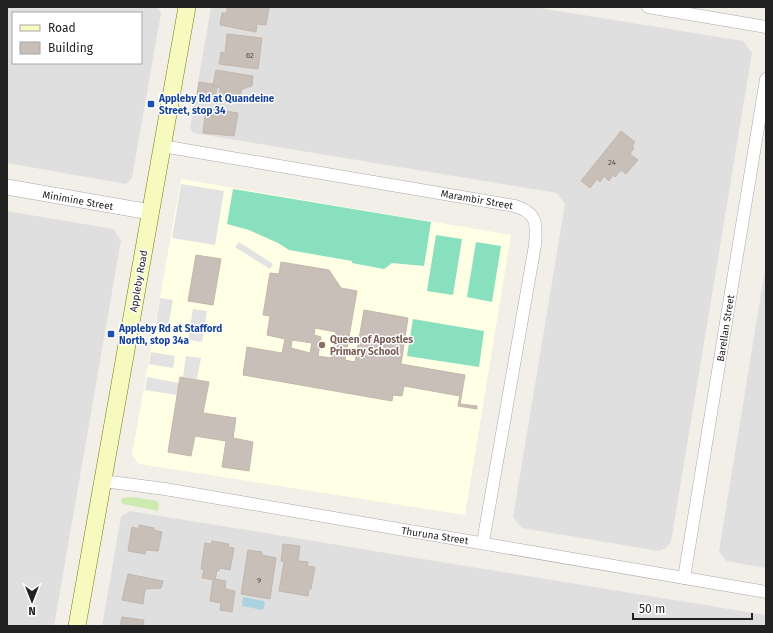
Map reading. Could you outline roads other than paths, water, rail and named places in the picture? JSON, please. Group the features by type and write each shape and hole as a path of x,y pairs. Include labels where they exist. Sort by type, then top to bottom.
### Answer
{"main road":[{"name":"Appleby Road","path":"78,626 187,7"}],"street":[{"path":"648,7 766,27"},
{"name":"Barellan Street","path":"684,578 766,79"},
{"name":"Marambir Street","path":"162,146 515,206 528,211 533,216 536,228 535,245 483,542"},
{"name":"Minimine Street","path":"7,187 150,212"},
{"name":"Thuruna Street","path":"103,481 165,489 483,542 572,560 766,592"}],"water":[{"path":"243,597 265,602 263,610 242,606"}],"place":[{"name":"Appleby Rd at Quandeine Street, stop 34","path":"151,104"},
{"name":"Appleby Rd at Stafford North, stop 34a","path":"111,334"},
{"name":"Queen of Apostles Primary School","path":"322,345"}]}
